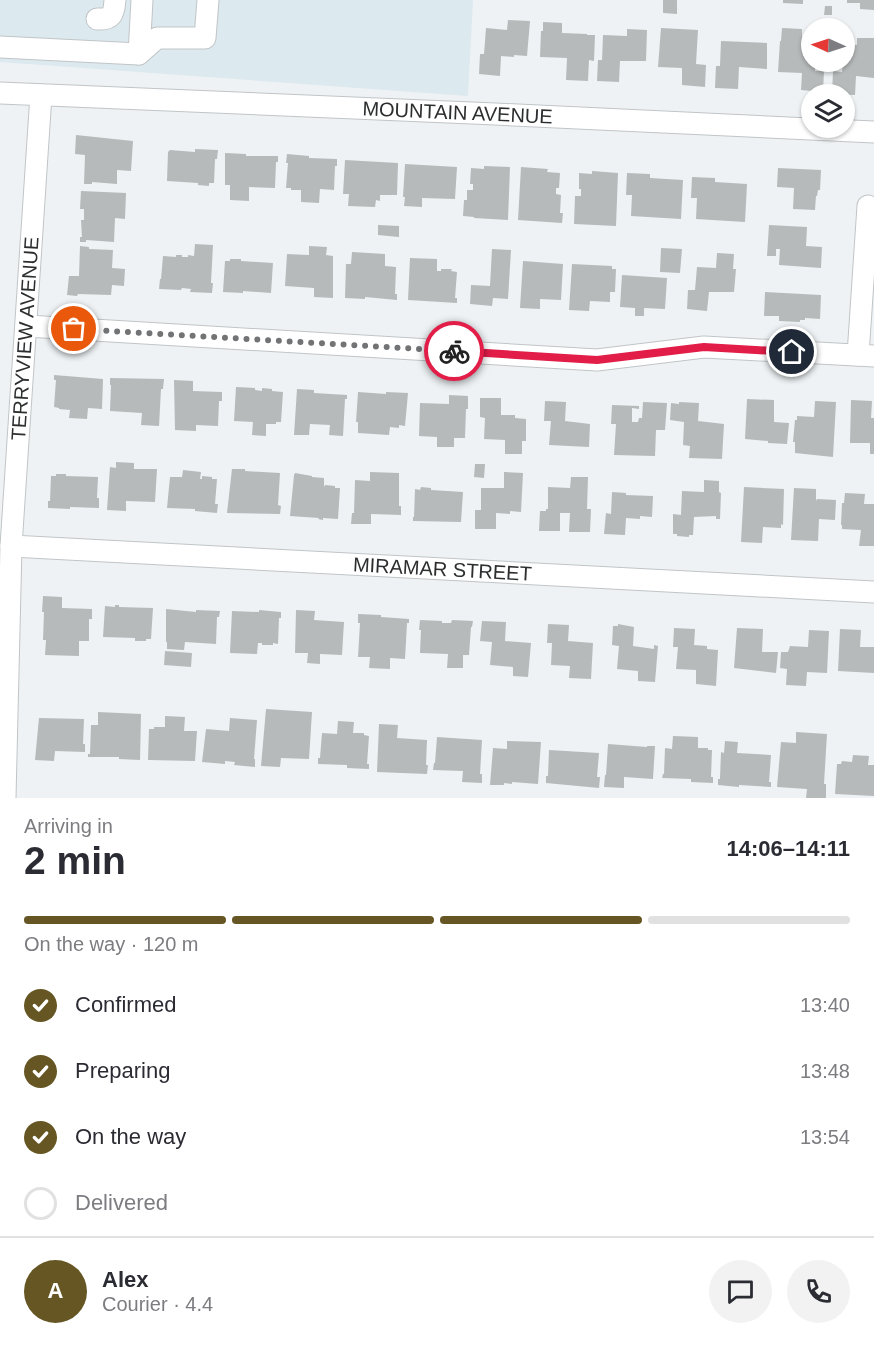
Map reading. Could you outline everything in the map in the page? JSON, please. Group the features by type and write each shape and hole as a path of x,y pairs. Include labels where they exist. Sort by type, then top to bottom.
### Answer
{"street":[{"path":"97,19 105,20 110,16 114,11 115,0"},
{"path":"139,54 142,0"},
{"path":"0,47 139,54 157,38 205,38 208,0"},
{"name":"MOUNTAIN AVENUE","path":"0,93 874,132"},
{"name":"TERRYVIEW AVENUE","path":"5,798 11,546 41,95"},
{"path":"27,326 597,360 704,347 866,356 868,206"},
{"name":"MIRAMAR STREET","path":"11,546 874,592"},
{"path":"5,798 11,798"}],"shaded area":[{"path":"0,0 473,0 468,96 0,62"}],"building":[{"path":"663,0 677,0 677,14 663,13"},
{"path":"783,0 803,0 803,4 783,3"},
{"path":"847,0 874,0 874,10 860,9 860,3 847,3"},
{"path":"825,6 832,6 832,15 824,15"},
{"path":"508,20 530,21 527,56 501,56 500,76 479,74 480,54 484,54 486,28 507,30"},
{"path":"543,22 562,23 562,33 595,35 594,61 589,60 588,81 566,80 567,58 540,57"},
{"path":"661,28 698,30 696,64 706,65 705,87 682,85 682,68 658,67"},
{"path":"782,28 801,29 801,72 824,72 823,84 801,84 802,73 778,72"},
{"path":"627,29 647,30 646,61 620,61 619,82 597,81 598,60 602,60 603,35 627,36"},
{"path":"857,38 874,38 874,78 856,76 855,95 855,84 832,84 833,72 855,72 855,45 857,45"},
{"path":"721,41 767,43 767,69 739,67 738,89 715,88 716,66 720,66"},
{"path":"76,135 133,141 131,171 117,170 117,184 92,182 92,184 84,184 85,155 75,154"},
{"path":"195,149 218,150 217,159 215,159 214,183 209,183 209,186 167,181 168,152 170,150 195,152"},
{"path":"225,153 246,154 246,156 278,156 275,188 249,187 249,201 230,200 230,185 225,185"},
{"path":"287,154 337,159 334,190 320,189 319,203 301,202 301,190 286,188"},
{"path":"345,160 398,163 397,195 380,195 380,201 376,200 375,207 348,206 349,194 343,194"},
{"path":"405,164 457,167 455,199 422,198 422,207 404,206"},
{"path":"484,166 510,167 508,220 463,216 467,190 473,190 473,184 470,184 471,168 484,169"},
{"path":"521,167 548,169 547,172 560,173 559,188 556,188 556,194 561,195 562,223 518,220"},
{"path":"778,168 821,170 820,190 816,196 815,210 793,209 794,188 777,187"},
{"path":"592,171 618,173 616,226 574,224 575,196 581,196 579,173 592,174"},
{"path":"627,173 650,174 650,178 683,180 681,219 631,216 632,195 626,195"},
{"path":"692,177 715,178 715,182 747,184 745,222 696,219 697,198 691,198"},
{"path":"81,191 126,193 125,219 115,218 114,242 86,240 86,242 80,242 81,220 84,220 84,209 80,209"},
{"path":"378,225 399,226 399,237 378,235"},
{"path":"769,225 807,227 806,246 822,247 821,268 779,265 780,249 776,249 776,256 767,256"},
{"path":"195,244 213,245 212,293 190,292 191,289 182,288 181,290 159,289 163,256 194,256"},
{"path":"80,246 89,247 89,249 113,250 112,268 125,269 124,286 112,285 111,295 67,295 69,276 79,276"},
{"path":"309,246 327,247 326,255 333,256 333,298 314,297 314,288 285,286 287,254 309,255"},
{"path":"661,248 682,249 680,273 660,272"},
{"path":"492,249 511,250 508,299 493,298 492,306 470,304 471,285 490,286"},
{"path":"352,252 385,254 385,266 396,267 395,294 397,294 397,300 345,298 346,264 351,264"},
{"path":"717,253 734,254 733,269 736,269 734,292 709,292 707,311 687,309 688,290 695,290 697,267 716,268"},
{"path":"410,258 437,259 437,271 452,269 451,271 457,272 455,298 457,298 457,303 408,300"},
{"path":"230,259 273,263 271,293 223,292 225,261 230,261"},
{"path":"523,261 563,264 561,300 540,299 540,309 520,308"},
{"path":"572,264 612,266 612,269 616,269 615,292 610,292 610,302 590,301 589,311 569,310"},
{"path":"622,275 667,278 665,309 644,308 644,316 635,316 635,308 620,307"},
{"path":"765,292 821,295 820,319 805,318 800,322 779,321 779,316 764,316"},
{"path":"54,375 103,379 102,409 88,408 87,419 69,418 70,410 54,407 56,380 54,380"},
{"path":"110,378 164,379 163,389 161,389 159,426 141,425 142,413 110,411"},
{"path":"174,380 193,381 193,391 222,392 222,401 219,401 218,426 196,425 196,431 175,430"},
{"path":"236,387 255,388 255,390 262,391 262,388 272,389 272,391 283,392 281,422 266,424 266,436 252,435 253,422 234,421"},
{"path":"297,389 314,390 314,393 347,395 343,436 329,435 330,425 310,424 309,435 294,435"},
{"path":"358,392 408,393 405,426 390,427 389,435 358,433 358,422 356,422"},
{"path":"449,395 468,396 465,438 454,438 454,447 437,447 437,437 419,436 420,403 449,404"},
{"path":"480,398 501,398 501,415 515,415 515,418 526,419 526,441 522,441 522,454 505,454 505,440 484,439 485,418 480,417"},
{"path":"747,399 774,400 774,422 789,423 787,444 745,439"},
{"path":"851,400 872,401 874,454 870,454 870,443 850,443"},
{"path":"545,401 566,402 565,421 590,424 589,447 549,445 551,421 544,421"},
{"path":"815,401 836,402 833,457 795,453 795,442 793,442 795,420 797,416 814,417"},
{"path":"643,402 667,403 665,430 656,430 655,456 614,455 616,424 611,424 612,405 639,406 639,409 632,408 632,422 638,422 639,418 642,418"},
{"path":"679,402 699,403 698,421 724,424 722,459 689,458 690,446 683,445 684,422 670,420 671,403 679,404"},
{"path":"116,462 134,463 134,469 157,469 155,502 126,501 126,511 107,510 110,467 116,468"},
{"path":"475,464 485,464 484,478 474,477"},
{"path":"232,469 280,473 278,505 281,506 280,514 227,513"},
{"path":"183,470 201,472 200,479 202,476 217,479 215,504 218,504 217,513 167,508 170,477 182,477"},
{"path":"370,472 399,473 401,515 371,514 371,524 351,524 352,513 354,513 355,480 370,481"},
{"path":"504,472 523,473 521,512 496,513 496,529 475,529 475,510 481,510 481,488 504,488"},
{"path":"295,473 324,478 324,487 325,485 340,488 338,519 323,518 323,520 290,516"},
{"path":"56,474 98,477 99,508 48,508 51,476 56,476"},
{"path":"571,477 588,477 587,509 591,509 590,532 569,532 570,513 560,513 560,531 539,531 540,511 548,509 548,487 570,488"},
{"path":"704,480 719,481 720,519 716,519 716,516 694,517 693,535 689,537 673,534 673,514 681,515 682,491 704,492"},
{"path":"421,487 463,492 461,522 413,521 415,489 420,490"},
{"path":"744,487 784,489 783,525 781,524 781,528 763,527 762,543 741,542"},
{"path":"794,488 816,489 816,501 817,499 836,500 835,520 819,519 818,541 791,540"},
{"path":"612,492 653,496 652,517 626,518 625,535 604,534 606,513 611,514"},
{"path":"845,493 865,494 864,504 874,504 874,546 859,546 861,530 842,529 842,503 844,503"},
{"path":"43,596 62,597 62,608 92,609 92,619 89,619 89,641 79,641 79,656 45,655"},
{"path":"115,605 153,608 151,639 135,641 135,638 103,637 105,606 115,607"},
{"path":"166,609 196,612 196,610 220,611 217,617 216,644 185,642 184,650 167,649"},
{"path":"259,610 281,612 278,644 258,643 257,654 230,653 232,611 259,612"},
{"path":"296,610 315,611 314,620 344,622 342,655 320,654 320,664 307,663 308,653 295,653"},
{"path":"358,614 409,619 405,659 390,658 390,669 369,668 370,657 358,657 360,623 358,623"},
{"path":"420,620 442,621 442,623 451,623 452,620 473,621 469,655 463,655 463,668 447,668 448,654 420,653"},
{"path":"482,621 506,622 505,641 531,643 528,677 513,676 513,667 490,665 492,642 480,641"},
{"path":"548,624 569,625 568,641 593,643 591,679 569,678 570,666 551,665 552,643 547,643"},
{"path":"618,624 634,627 633,646 654,649 654,645 658,646 655,682 638,681 638,671 617,669 619,646 612,645 613,626 618,626"},
{"path":"674,628 695,629 694,645 718,650 716,686 696,684 696,670 676,669 678,647 673,647"},
{"path":"737,628 763,629 762,652 778,652 776,673 734,668"},
{"path":"840,629 861,630 860,647 874,647 874,673 838,671"},
{"path":"809,630 829,631 827,673 807,672 806,686 786,685 787,669 780,668 781,652 788,652 790,646 808,647"},
{"path":"165,651 192,653 191,667 164,665"},
{"path":"266,709 312,712 309,759 281,758 280,767 261,766"},
{"path":"98,712 141,714 140,760 88,757 91,725 98,725"},
{"path":"165,716 185,717 184,731 197,731 195,761 148,760 149,729 165,727"},
{"path":"39,718 84,719 85,752 55,751 54,761 35,760"},
{"path":"230,718 257,720 255,767 234,765 235,762 225,761 225,764 202,762 206,729 229,731"},
{"path":"338,721 354,722 353,733 364,733 369,736 367,764 369,764 369,769 347,768 347,765 318,764 322,733 337,734"},
{"path":"379,724 398,725 397,738 427,740 427,774 377,772"},
{"path":"796,732 827,734 824,784 826,784 826,798 806,798 807,789 777,787 781,742 796,743"},
{"path":"673,736 698,737 698,748 712,750 711,777 713,777 713,783 691,782 691,779 662,778 665,748 672,749"},
{"path":"437,737 482,740 480,774 482,774 482,783 462,782 463,771 433,770"},
{"path":"507,741 541,742 538,784 512,782 512,784 490,785 493,748 507,749"},
{"path":"725,741 738,742 737,753 771,755 769,782 771,782 771,787 718,785 721,752 724,753"},
{"path":"608,744 655,746 653,779 624,777 624,788 604,787"},
{"path":"549,750 599,753 597,777 600,777 599,788 546,783"},
{"path":"853,755 869,756 868,765 874,765 874,796 835,794 837,764 841,764 842,761 852,762"}],"way so far":[{"path":"74,329 454,351"}],"route":[{"path":"454,351 597,360 704,347 792,352"}]}
